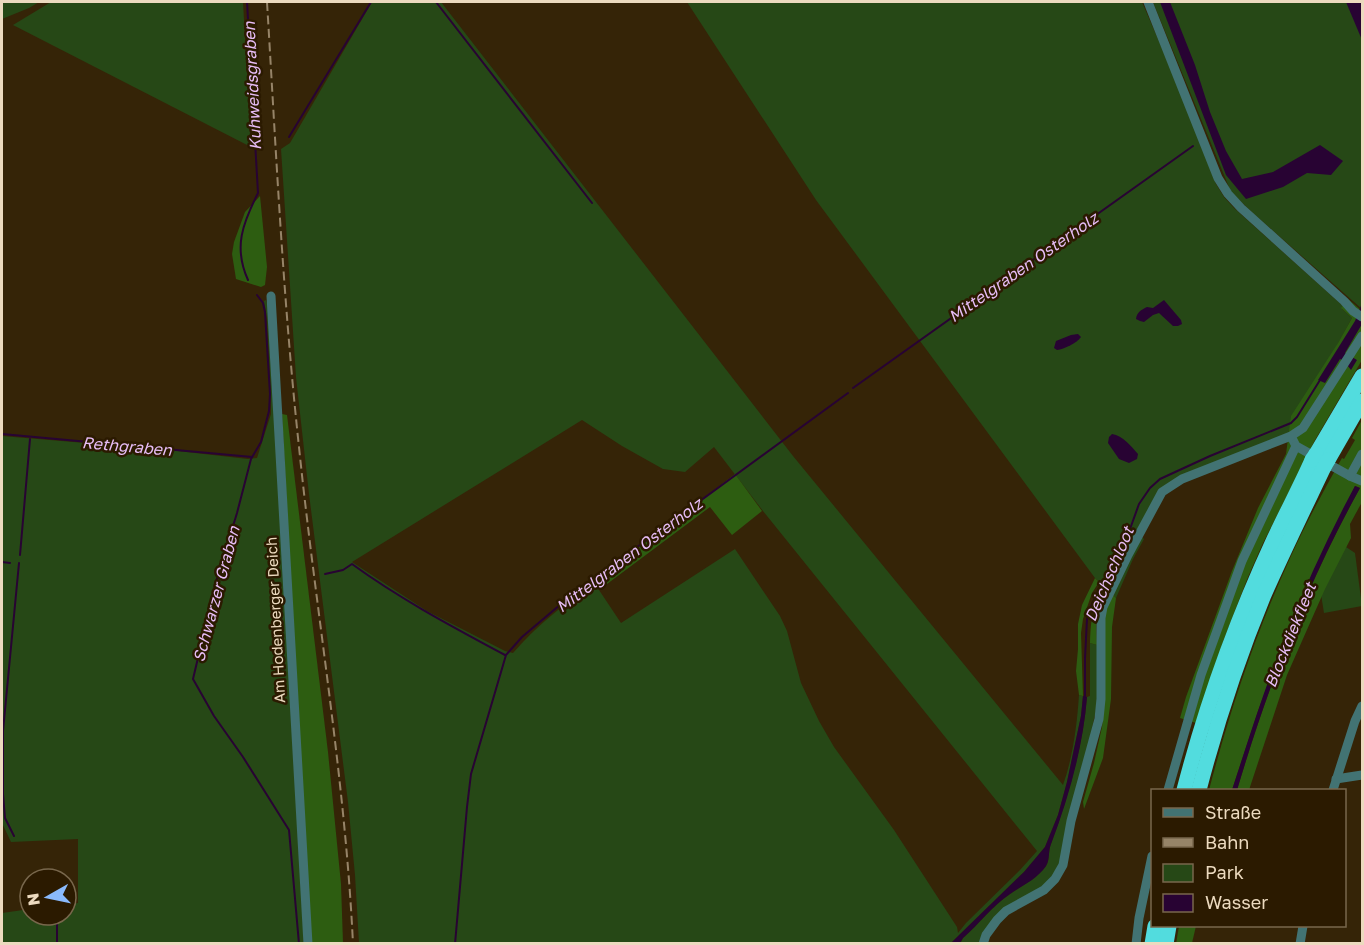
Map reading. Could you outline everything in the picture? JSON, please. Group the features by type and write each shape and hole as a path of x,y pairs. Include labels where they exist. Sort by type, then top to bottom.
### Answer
{"highway":[{"path":"1184,789 1215,690 1252,589 1274,539 1320,460 1362,376"},
{"path":"1199,789 1227,696 1264,597 1320,460 1362,401"},
{"path":"1152,944 1155,927"},
{"path":"1166,944 1169,927"}],"street":[{"path":"1148,2 1218,178 1228,194 1362,317"},
{"name":"Am Hodenberger Deich","path":"271,296 308,944"},
{"path":"983,944 997,920 1006,911 1044,890 1055,879 1063,865 1071,821 1099,719 1103,607 1158,498 1162,492 1182,479 1291,436 1303,428 1362,336"},
{"path":"1291,436 1296,446 1362,481"},
{"path":"1168,789 1201,675 1242,561 1296,446"},
{"path":"1350,476 1362,454"},
{"path":"1333,789 1362,706"},
{"path":"1336,779 1362,775"},
{"path":"1136,944 1151,861"},
{"path":"1300,944 1303,927"}],"green space":[{"path":"2,2 39,2 2,19"},
{"path":"51,2 243,2 251,147 13,25"},
{"path":"372,2 441,2 793,456 1063,785 1074,741 1079,695 1083,696 1067,782 1058,815 1045,847 1024,872 951,943 359,943 348,802 296,377 281,149 290,143","holes":["582,420 663,469 685,472 714,447 1037,851 958,933 957,927 894,830 834,747 801,683 787,631 780,616 735,549 621,623 599,590 591,584 541,625 513,653 427,611 352,562"]},
{"path":"687,2 1142,2 1180,90 1216,184 1224,197 1343,306 1342,309 1352,318 1289,433 1159,490 1137,532 1144,539 1116,598 1095,578 816,200"},
{"path":"1153,2 1362,2 1362,309 1231,192"},
{"path":"260,196 267,267 265,285 261,287 236,279 232,254 245,212"},
{"path":"1348,299 1362,311 1362,360 1315,440 1263,543 1224,639 1196,723 1180,718 1232,571 1258,508 1286,454 1291,416 1352,318 1341,308"},
{"path":"266,300 269,312 304,943 2,943 2,913 18,911 18,927 78,927 78,839 11,842 2,823 2,436 257,458 271,414 267,319 264,301"},
{"path":"282,414 287,415 328,752 341,884 343,943 310,943"},
{"path":"1362,420 1362,502 1350,524 1351,538 1325,589 1287,675 1249,789 1237,789 1262,712 1306,598 1360,488 1355,486 1286,635 1232,789 1209,789 1235,701 1266,613 1322,494 1355,440 1352,438"},
{"path":"735,474 762,511 732,535 710,507 599,590 591,584"},
{"path":"1340,543 1355,553 1362,606 1324,613 1320,588"},
{"path":"1095,578 1099,582 1092,593 1081,633 1083,696 1079,695 1076,671 1078,624 1082,605"},
{"path":"1104,587 1108,590 1096,621 1097,645 1090,643 1092,620"},
{"path":"1112,594 1116,598 1112,627 1111,699 1103,758 1084,809 1083,802 1102,727 1105,698 1105,612"},
{"path":"1090,643 1097,645 1097,706 1062,858 1049,883 1013,904 980,943 960,944 963,938 997,904 1042,871 1047,864 1050,847 1074,772 1087,697 1090,696"},
{"path":"1179,927 1196,927 1192,943 1176,944"}],"water":[{"path":"1160,2 1170,2 1195,65 1210,112 1226,151 1242,179 1273,172 1320,145 1343,161 1331,175 1307,173 1283,187 1246,199 1226,175"},
{"path":"1346,2 1362,2 1362,40"},
{"path":"1164,300 1182,324 1173,326 1159,313 1144,322 1136,319 1141,310 1147,307 1153,308"},
{"path":"1362,303 1362,324 1345,353 1357,360 1351,370 1340,359 1325,383 1318,380 1355,321"},
{"path":"1078,334 1081,337 1067,347 1057,350 1054,348 1056,341"},
{"path":"1112,434 1130,445 1138,454 1137,459 1129,463 1119,459 1108,443"},
{"name":"Blockdiekfleet","path":"1355,486 1360,488 1306,598 1262,712 1237,789 1232,789 1278,654 1327,541"},
{"path":"1083,696 1087,697 1079,753 1046,866 1034,879 997,904 960,943 951,943 1024,872 1045,847 1058,815 1067,782"}],"waterway":[{"name":"Kuhweidsgraben","path":"247,2 258,193 242,235 241,257 248,280"},
{"name":"Schwarzer Graben","path":"289,137 371,2"},
{"path":"436,2 592,203"},
{"name":"Mittelgraben Osterholz","path":"853,388 1193,146"},
{"name":"Schwarzer Graben","path":"257,295 263,303 265,312 269,411 261,442 251,459 216,582 193,679 214,716 289,830 299,944"},
{"name":"Deichschloot","path":"1085,697 1087,619 1092,604 1130,529 1139,504 1150,488 1160,479 1291,423 1320,380"},
{"name":"Mittelgraben Osterholz","path":"455,944 471,774 506,655 522,637 574,593 848,393"},
{"name":"Rethgraben","path":"2,434 252,457"},
{"path":"20,555 30,439"},
{"path":"2,562 10,563"},
{"path":"14,836 5,818 3,731 19,563"},
{"path":"325,574 343,570 352,564 408,601 505,655"},
{"path":"57,927 57,944"}],"railway":[{"path":"267,2 280,224 293,391 344,819 353,944"}]}
